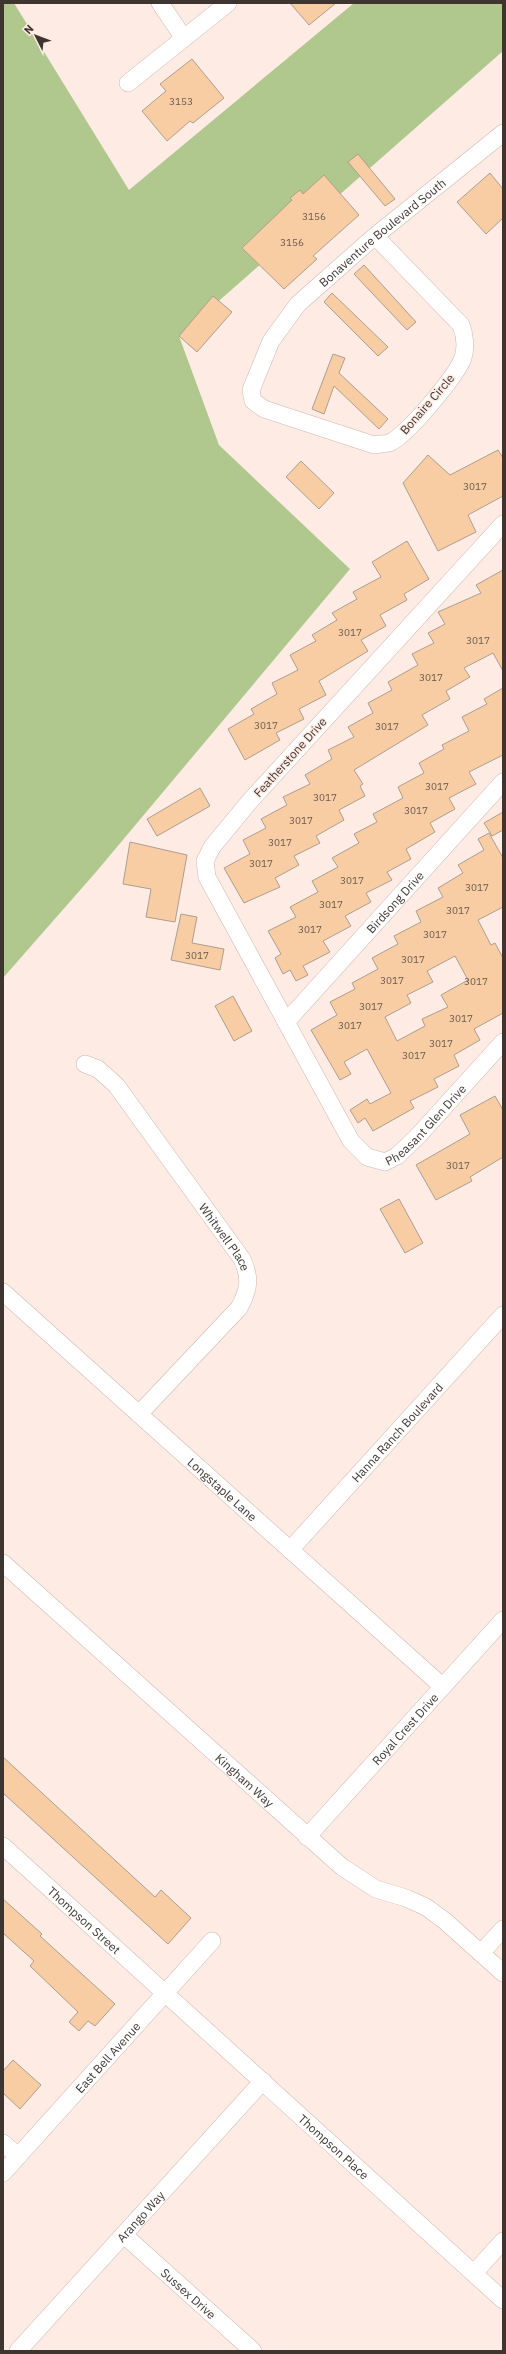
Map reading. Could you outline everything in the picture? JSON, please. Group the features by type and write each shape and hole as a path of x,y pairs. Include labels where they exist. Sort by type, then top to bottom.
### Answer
{"street":[{"path":"160,3 183,37"},
{"path":"128,83 183,37 228,3"},
{"name":"Bonaventure Boulevard South","path":"271,341 298,304 375,236 503,133"},
{"name":"Bonaire Circle","path":"271,341 250,390 253,401 264,409 374,445 389,443 401,436 449,382 463,358 465,334 461,326 375,236"},
{"name":"Featherstone Drive","path":"286,1022 206,877 205,861 212,847 250,801 503,524"},
{"name":"Birdsong Drive","path":"286,1022 503,782"},
{"name":"Pheasant Glen Drive","path":"286,1022 351,1141 367,1157 384,1162 397,1156 417,1137 503,1042"},
{"name":"Whitwell Place","path":"85,1064 98,1069 116,1085 242,1259 248,1271 249,1284 246,1296 239,1308 139,1414"},
{"name":"Longstaple Lane","path":"3,1292 443,1687"},
{"name":"Hanna Ranch Boulevard","path":"290,1550 503,1315"},
{"name":"Kingham Way","path":"3,1563 307,1837 358,1879 376,1889 406,1898 426,1908 445,1921 503,1973"},
{"name":"Royal Crest Drive","path":"307,1837 503,1620"},
{"name":"Thompson Street","path":"3,1846 166,1993"},
{"path":"481,1953 503,1930"},
{"name":"East Bell Avenue","path":"3,2173 212,1941"},
{"name":"Thompson Place","path":"166,1993 503,2300"},
{"name":"Arango Way","path":"18,2351 263,2081"},
{"path":"3,2143 18,2156"},
{"name":"Sussex Drive","path":"124,2235 253,2351"},
{"path":"474,2273 503,2240"}],"green space":[{"path":"3,3 14,3 129,190 354,3 503,3 503,51 179,336 219,445 350,569 96,872 3,978"}],"building":[{"path":"290,3 336,3 309,25"},
{"path":"192,59 224,98 193,123 190,121 167,141 142,111 166,91 160,84"},
{"path":"358,154 395,199 385,206 348,162"},
{"path":"490,173 503,189 503,218 486,234 457,202"},
{"path":"324,175 359,215 313,256 317,259 284,289 242,248 292,200 290,198 300,190 303,194"},
{"path":"364,265 416,322 407,330 354,274"},
{"path":"332,293 388,347 378,356 324,302"},
{"path":"213,296 232,312 197,352 179,336"},
{"path":"333,354 345,358 339,373 388,419 379,429 334,386 324,414 312,409"},
{"path":"498,450 503,458 503,496 468,515 476,532 438,551 403,483 428,455 450,475"},
{"path":"301,461 334,493 319,509 286,477"},
{"path":"407,541 429,579 404,594 407,600 380,615 386,626 361,640 368,651 319,681 326,695 299,709 304,719 276,733 280,740 245,760 228,729 254,714 251,709 277,694 272,683 298,670 290,655 316,641 312,635 337,620 332,613 357,599 353,592 381,577 372,562"},
{"path":"503,570 503,671 493,653 464,668 470,677 446,691 450,699 422,715 428,725 354,770 363,784 360,786 365,796 339,810 344,820 316,836 320,843 294,856 299,865 275,878 280,887 244,903 224,868 250,854 243,840 266,828 261,819 287,805 283,797 310,784 305,775 332,759 328,750 354,737 348,727 373,713 368,703 392,690 388,682 418,665 412,654 434,643 428,633 445,624 438,612 481,593 476,585"},
{"path":"503,688 503,755 469,772 476,784 449,798 455,809 430,823 435,832 406,849 411,859 387,872 392,880 366,893 371,902 345,916 351,926 323,941 330,952 303,966 308,975 296,981 290,970 283,974 275,958 281,954 268,931 296,917 290,907 318,892 312,881 338,867 332,858 359,843 354,834 377,822 373,814 403,798 398,787 424,773 419,763 444,749 442,745 469,731 462,717 487,704 484,699"},
{"path":"200,788 210,806 157,836 147,819"},
{"path":"503,812 503,830 492,836 484,823"},
{"path":"489,833 503,858 503,907 478,920 491,945 495,943 503,958 503,1013 474,1029 480,1040 454,1055 459,1066 434,1079 438,1087 410,1101 414,1108 373,1131 365,1118 358,1123 350,1110 367,1099 370,1104 391,1093 367,1049 344,1062 351,1074 340,1080 311,1030 337,1015 330,1002 355,989 352,983 378,969 372,958 398,944 394,936 421,922 416,911 443,897 438,888 463,873 458,865 484,850 478,839","holes":["455,956 468,980 441,995 448,1007 422,1019 425,1026 397,1041 385,1017 411,1003 407,995 433,982 427,971"]},
{"path":"130,842 187,855 175,922 146,917 151,889 123,884"},
{"path":"181,914 197,917 192,943 224,949 220,970 171,960"},
{"path":"233,996 252,1031 234,1041 215,1006"},
{"path":"495,1096 503,1110 503,1157 470,1177 472,1181 436,1200 416,1165 470,1134 460,1115"},
{"path":"399,1199 423,1243 405,1253 380,1209"},
{"path":"3,1757 155,1897 161,1890 191,1918 168,1944 3,1793"},
{"path":"3,1899 42,1934 40,1936 115,2004 95,2026 88,2021 79,2031 69,2022 78,2012 30,1966 34,1961 3,1933"},
{"path":"13,2060 41,2085 20,2109 3,2093 3,2071"}]}
